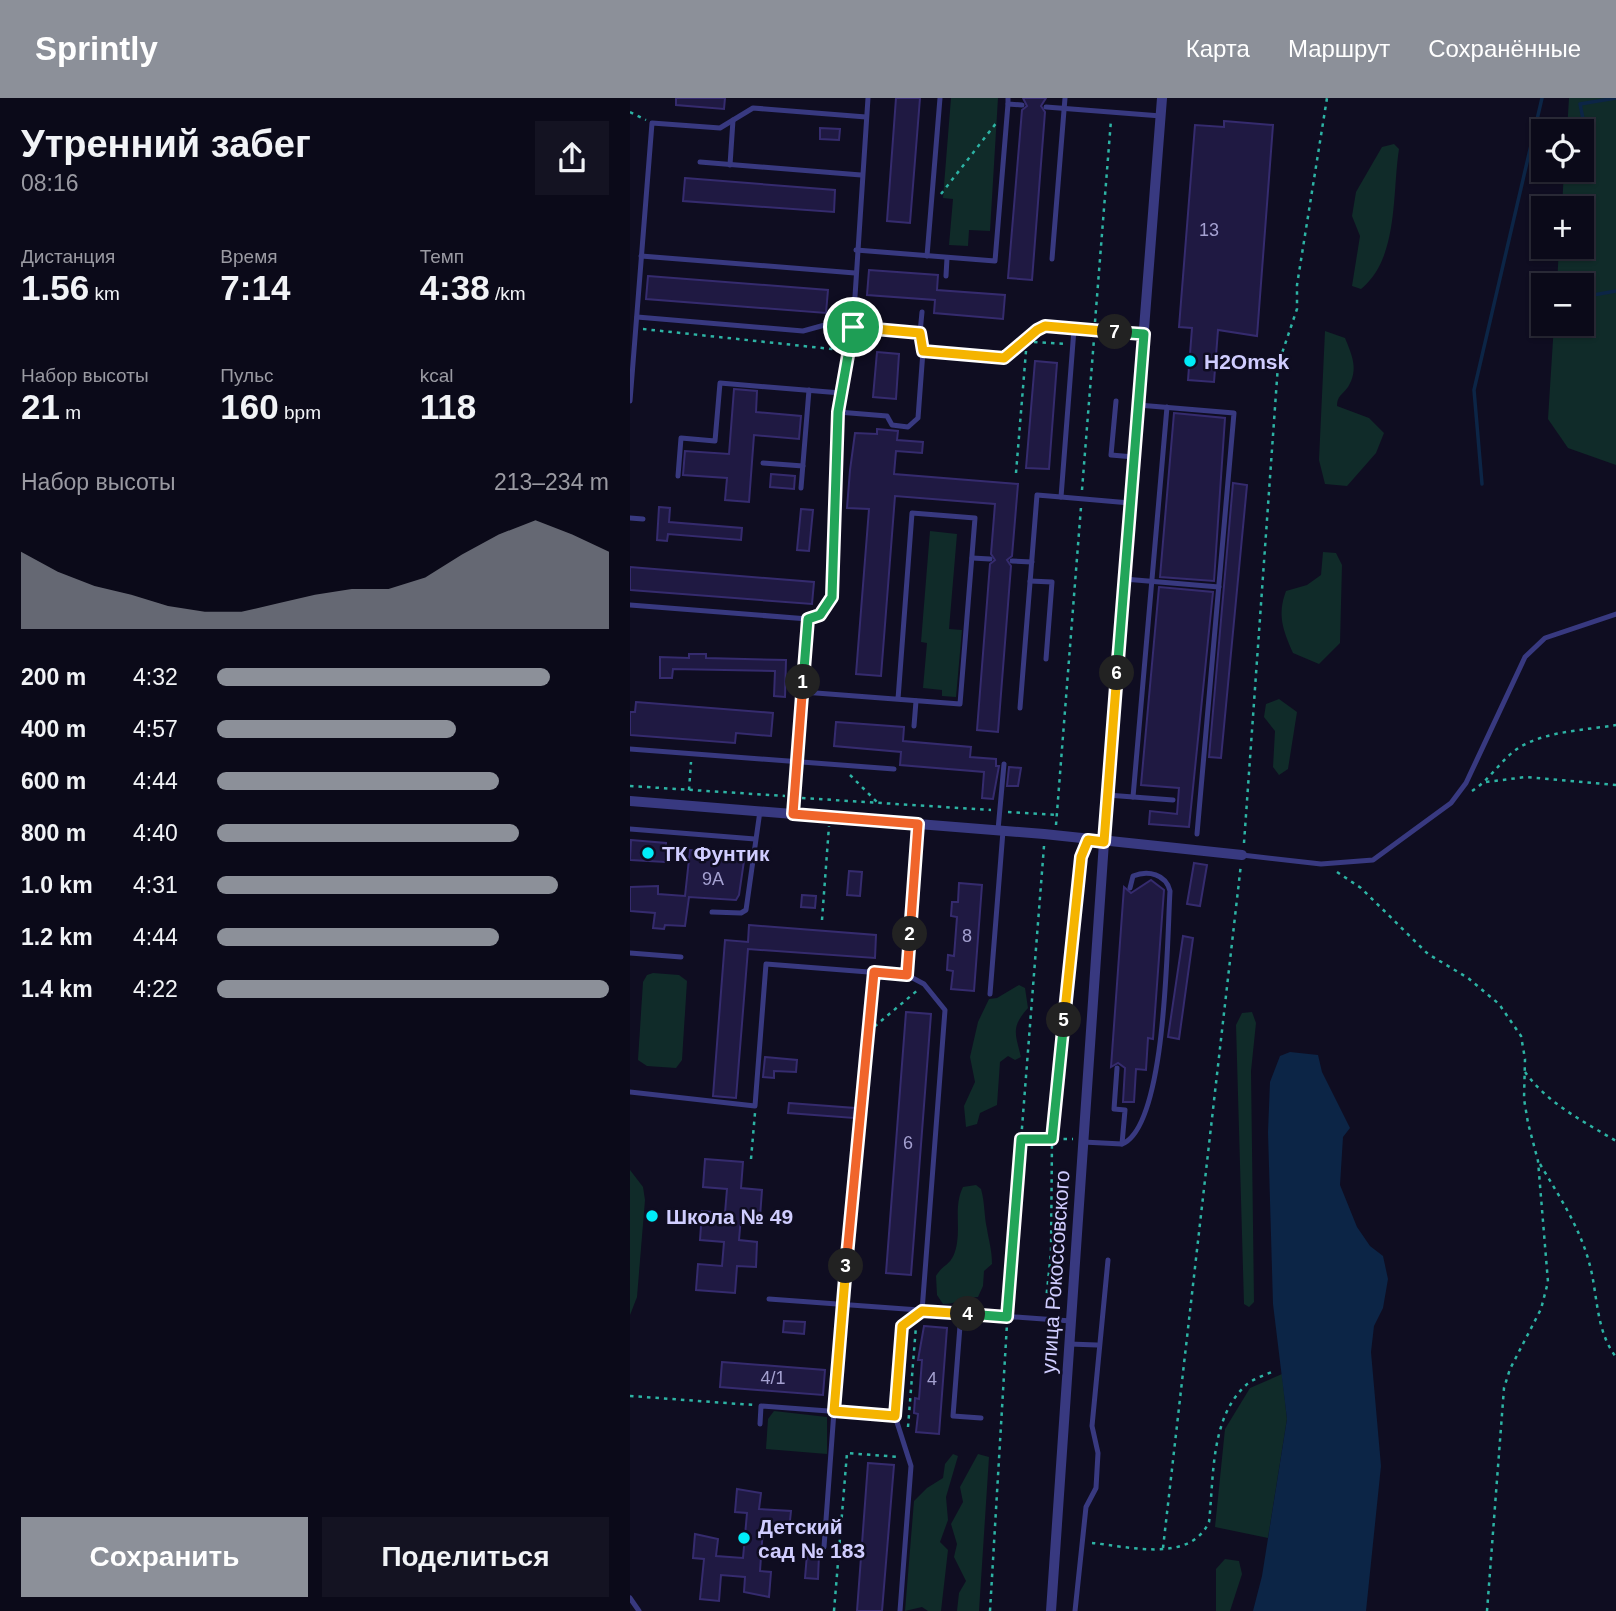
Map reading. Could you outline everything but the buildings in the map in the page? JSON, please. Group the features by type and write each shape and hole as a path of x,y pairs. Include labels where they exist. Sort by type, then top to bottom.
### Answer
{"street":[{"name":"улица Рокоссовского","path":"1051,1611 1107,794 1162,98"},
{"path":"630,801 1050,835 1242,855"}],"lane":[{"path":"630,605 808,619 820,615 832,597 838,412 853,327 868,98"},
{"path":"927,256 940,98"},
{"path":"1052,259 1065,98"},
{"path":"856,250 995,261 1008,101 1022,105"},
{"path":"1046,107 1161,116"},
{"path":"630,401 652,123 720,128 753,108 866,117"},
{"path":"730,165 733,120"},
{"path":"700,162 861,175"},
{"path":"641,256 855,273"},
{"path":"946,276 947,258"},
{"path":"838,412 887,416 892,425 908,426 918,418 923,351 920,333 922,312"},
{"path":"637,317 803,331 853,317"},
{"path":"923,351 1004,358 1045,326 1144,334"},
{"path":"853,327 920,333"},
{"path":"1061,497 1074,328"},
{"path":"678,476 681,438 715,441 720,383 841,393"},
{"path":"801,488 809,390"},
{"path":"1116,401 1111,455 1134,457"},
{"path":"1138,405 1234,413 1197,834"},
{"path":"1133,797 1167,407"},
{"path":"763,463 803,466"},
{"path":"1020,708 1037,495 1130,503"},
{"path":"803,692 960,704 975,518 912,513 898,699"},
{"path":"630,518 643,519"},
{"path":"972,558 990,559"},
{"path":"1012,561 1032,562"},
{"path":"1125,579 1219,587"},
{"path":"1030,581 1052,582 1046,659"},
{"path":"1242,855 1321,864 1373,860 1451,803 1466,783 1525,657 1535,645 1545,638 1616,614"},
{"path":"793,814 808,619"},
{"path":"914,726 916,701"},
{"path":"630,748 894,769"},
{"path":"990,993 1004,764"},
{"path":"1107,794 1173,800"},
{"path":"712,912 745,911 760,811"},
{"path":"907,975 918,824"},
{"path":"630,829 755,839"},
{"path":"1083,1141 1122,1144 1130,1141 1138,1132 1148,1111 1157,1074 1170,891 1166,880 1153,873 1133,876 1130,888"},
{"path":"630,953 681,957"},
{"path":"630,1092 755,1106 766,964 907,975 924,984 945,1010 922,1311 902,1326 895,1416 911,1466 900,1611"},
{"path":"1117,1068 1114,1110 1125,1110 1122,1144"},
{"path":"1075,1611 1086,1507 1096,1488 1098,1453 1092,1426 1097,1345 1108,1260"},
{"path":"769,1299 1070,1321"},
{"path":"961,1313 953,1416 981,1418"},
{"path":"1069,1343 1097,1345"},
{"path":"760,1424 761,1406 895,1416"},
{"path":"824,1547 834,1411"},
{"path":"630,1598 639,1611"}],"path":[{"path":"1163,1548 1242,855 1278,365 1297,309 1297,285 1327,98"},
{"path":"630,112 652,123"},
{"path":"990,1611 1007,1317 1021,1139 1050,835 1057,815 1112,112"},
{"path":"931,208 987,133 1007,113"},
{"path":"636,327 848,351"},
{"path":"1016,473 1026,341 1073,345"},
{"path":"1451,803 1486,782 1518,748 1537,739 1616,725"},
{"path":"689,790 691,753"},
{"path":"840,765 877,803"},
{"path":"1486,782 1526,777 1616,785"},
{"path":"630,786 1057,815"},
{"path":"821,920 829,826"},
{"path":"1044,1320 1051,1252 1052,1139 1081,857 1088,840"},
{"path":"1321,864 1361,888 1428,954 1468,978 1499,1004 1521,1037 1528,1123 1538,1161 1548,1282 1541,1309 1510,1368 1504,1388 1487,1611"},
{"path":"834,1411 874,972"},
{"path":"868,1032 924,984"},
{"path":"1525,1072 1537,1089 1561,1108 1616,1141"},
{"path":"751,1158 755,1106"},
{"path":"1021,1139 1083,1141"},
{"path":"1538,1161 1574,1222 1589,1263 1599,1320 1616,1357"},
{"path":"1082,1546 1090,1543 1128,1549 1163,1548 1195,1542 1204,1534 1209,1522 1220,1427 1229,1407 1246,1384 1275,1371"},
{"path":"630,1396 761,1406"},
{"path":"834,1611 846,1453 906,1458"}],"green space":[{"path":"951,98 998,98 990,231 969,230 968,246 949,245 953,199 943,198"},
{"path":"1569,98 1616,98 1616,465 1568,448 1548,419 1553,336 1594,336 1594,273 1558,273 1558,259 1594,259 1594,196 1563,196 1563,182 1594,182 1594,119 1568,119"},
{"path":"1394,144 1399,149 1388,243 1373,276 1361,289 1352,286 1360,236 1352,216 1356,192 1382,147"},
{"path":"1325,331 1345,338 1353,362 1351,381 1339,398 1337,406 1369,418 1384,433 1376,453 1347,486 1325,484 1319,460"},
{"path":"930,531 957,534 949,629 962,630 956,697 942,696 942,690 923,688 927,643 921,642"},
{"path":"1323,552 1336,553 1342,565 1340,643 1319,664 1293,653 1284,630 1282,608 1286,591 1307,585 1321,575"},
{"path":"1279,699 1297,712 1288,769 1279,775 1273,767 1275,731 1264,717 1266,704"},
{"path":"647,975 679,975 687,981 682,1060 676,1068 647,1066 638,1060 643,982"},
{"path":"1019,985 1025,988 1028,1008 1019,1020 1016,1031 1021,1057 1015,1060 1008,1056 1000,1062 997,1105 980,1113 977,1124 966,1127 964,1106 975,1082 970,1057 978,1022 989,999 997,998"},
{"path":"1252,1012 1256,1023 1251,1071 1254,1302 1249,1307 1244,1304 1236,1025 1242,1013"},
{"path":"630,1170 643,1187 645,1200 637,1297 630,1315"},
{"path":"976,1185 981,1189 992,1264 984,1271 983,1286 978,1297 943,1304 937,1295 936,1276 951,1260 955,1251 959,1201 963,1187"},
{"path":"1282,1374 1287,1419 1268,1538 1215,1527 1225,1429 1250,1388"},
{"path":"774,1411 827,1417 827,1454 766,1449 768,1419"},
{"path":"953,1454 958,1456 946,1497 948,1520 940,1542 948,1550 941,1611 928,1611 922,1607 905,1611 914,1501 927,1488 943,1478 945,1464"},
{"path":"978,1454 989,1457 979,1611 957,1611 959,1593 966,1581 954,1557 957,1544 951,1524 963,1502 960,1487"},
{"path":"1225,1559 1239,1561 1242,1574 1230,1611 1216,1611 1216,1569"}],"water":[{"path":"1290,1052 1318,1055 1322,1072 1350,1128 1343,1137 1340,1185 1357,1227 1370,1246 1383,1256 1388,1279 1383,1308 1374,1326 1371,1352 1381,1466 1366,1611 1253,1611 1262,1576 1287,1419 1273,1304 1268,1132 1270,1082 1280,1056"}],"waterway":[{"path":"1482,484 1474,390 1542,98"},
{"path":"1583,119 1580,104 1616,98"},
{"path":"1594,295 1616,291"}],"place":[{"name":"H2Omsk","path":"1190,361"},
{"name":"ТК Фунтик","path":"648,853"},
{"name":"Школа № 49","path":"652,1216"},
{"name":"Детский сад № 183","path":"744,1538"}],"route":[{"path":"1045,326 1144,334 1104,842 1088,840 1081,857 1052,1139 1021,1139 1007,1317 922,1311 902,1326 895,1416 834,1411 874,972 907,975 918,824 793,814 808,619 820,615 832,597 838,412 853,327 920,333 923,351 1004,358 1045,326"}]}
